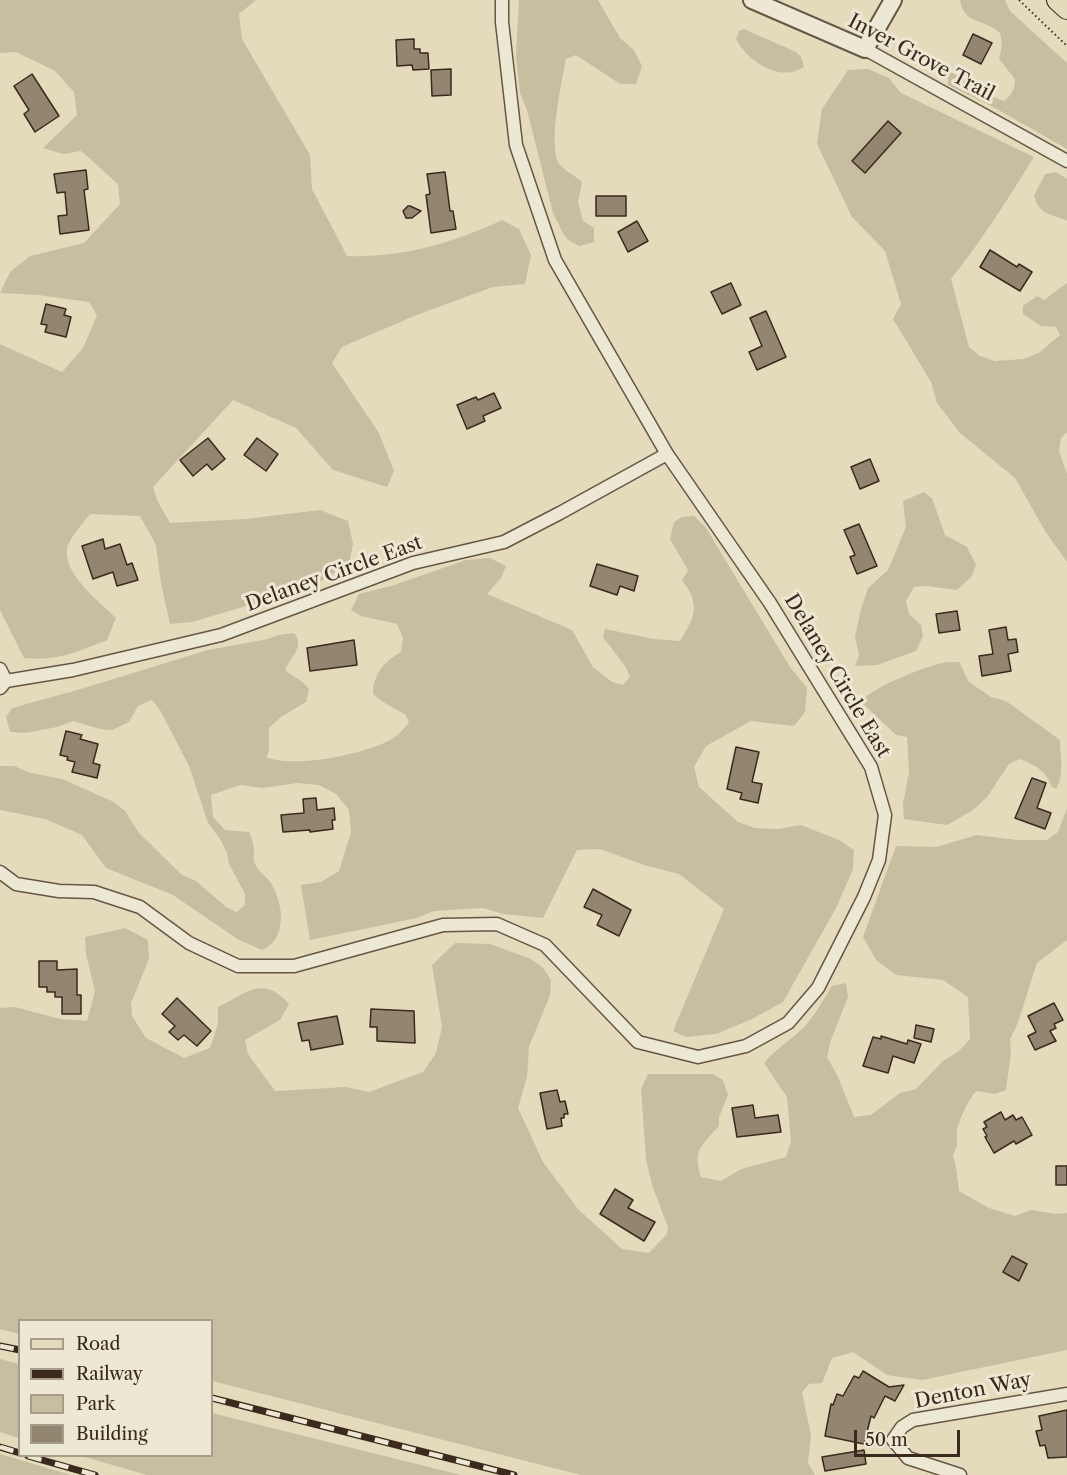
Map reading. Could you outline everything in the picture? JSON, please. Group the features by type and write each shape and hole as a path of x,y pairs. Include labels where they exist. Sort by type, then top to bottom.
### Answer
{"main road":[{"path":"1057,0 1067,9"}],"street":[{"name":"Delaney Circle East","path":"0,872 16,884 59,891 94,892 140,907 189,943 238,966 294,966 443,925 497,924 545,945 638,1042 698,1057 746,1046 788,1023 818,988 864,897 879,860 885,815 871,767 770,603 667,454 555,260 516,145 502,22 502,0"},
{"name":"Inver Grove Trail","path":"752,0 866,49 1067,161"},
{"path":"866,49 893,0"},
{"name":"Delaney Circle East","path":"2,679 73,670 221,635 413,563 504,542 667,454"},
{"name":"Denton Way","path":"960,1475 908,1458 893,1440 902,1427 913,1420 1067,1394"}],"path":[{"path":"1019,0 1067,46"}],"green space":[{"path":"0,0 256,0 239,14 242,39 310,155 312,189 347,256 407,252 465,236 502,220 519,229 531,255 525,284 493,287 419,314 342,347 332,363 379,433 394,471 387,487 333,470 296,428 233,400 153,487 157,500 170,523 245,519 320,510 348,521 353,544 349,564 311,587 192,622 170,624 161,584 156,545 140,516 90,514 70,541 67,555 69,565 75,575 91,595 116,618 107,640 57,657 24,658 0,610 0,344 62,372 83,348 97,315 89,302 38,295 0,293 10,272 30,256 84,243 120,204 118,184 81,151 63,154 43,148 77,115 74,92 55,71 16,52 0,53"},
{"path":"519,0 598,0 620,38 634,50 642,66 636,84 620,84 576,55 566,59 555,130 556,156 562,167 582,182 578,202 583,221 594,228 594,242 579,246 568,240 553,213 527,110 520,93 516,56"},
{"path":"960,0 1005,0 1010,11 1067,63 1067,149 995,108 948,85 948,72 956,74 989,95 1004,101 1011,94 1015,79 999,59 1002,45 1000,33 966,14"},
{"path":"744,29 796,52 801,57 804,67 785,73 766,68 756,62 736,39 739,31"},
{"path":"868,69 889,78 901,93 1034,157 984,234 951,279 969,347 980,356 995,361 1024,359 1040,352 1060,335 1056,327 1041,326 1023,314 1023,306 1037,296 1044,300 1067,283 1067,432 1061,438 1059,451 1067,474 1067,562 1045,531 1015,478 960,433 937,403 931,382 893,319 901,304 885,251 852,217 817,144 822,109 848,70"},
{"path":"1056,172 1067,179 1067,221 1043,211 1034,196 1045,174"},
{"path":"924,492 932,498 945,535 967,547 976,565 972,576 957,590 927,586 914,587 906,601 909,614 921,625 923,636 916,651 877,665 855,666 859,655 855,637 868,588 888,570 906,527 903,501"},
{"path":"694,516 706,528 790,667 807,688 805,712 794,726 751,721 706,746 694,767 699,787 738,822 755,828 778,829 801,825 839,840 854,850 853,869 836,908 783,1002 750,1020 716,1034 686,1037 673,1031 724,909 679,874 644,865 600,849 577,850 543,918 503,914 483,908 434,911 417,918 310,940 301,885 321,882 339,871 351,832 349,810 336,794 319,785 297,783 263,788 240,785 211,795 213,817 225,830 249,832 254,845 256,866 276,893 281,912 279,930 276,938 262,950 239,940 173,895 106,868 82,835 45,819 0,810 0,766 14,766 31,773 62,779 114,802 125,811 139,833 182,875 196,881 226,907 237,912 245,905 245,894 229,864 227,853 220,839 208,823 189,766 160,710 152,700 138,706 129,722 112,730 73,721 57,727 26,733 10,732 6,717 12,708 208,650 294,633 298,647 285,670 309,689 306,702 281,717 269,728 269,751 266,757 278,760 311,761 365,750 392,739 409,723 406,715 373,694 378,674 385,664 401,652 403,638 397,624 361,616 351,610 359,594 394,585 466,560 490,558 506,566 501,578 487,594 572,630 593,667 612,682 623,685 630,677 625,666 603,637 605,629 654,639 680,641 692,617 694,604 682,580 688,570 670,539 674,522 682,517"},
{"path":"947,662 959,662 969,682 991,697 1006,701 1060,740 1061,771 1056,789 1052,787 1047,776 1040,769 1020,759 1009,764 987,797 973,810 947,825 904,819 903,804 909,772 907,737 896,735 860,701 901,677"},
{"path":"1067,808 1067,940 1037,963 1017,1025 1010,1039 1011,1052 1006,1090 995,1094 976,1091 959,1122 957,1145 953,1155 959,1191 989,1208 1015,1216 1031,1210 1056,1214 1067,1213 1067,1350 922,1380 887,1375 853,1352 832,1358 822,1383 809,1384 802,1392 811,1435 808,1463 815,1475 581,1475 213,1381 213,1319 18,1319 18,1334 0,1329 0,1008 15,1007 60,1019 87,1021 95,991 86,954 85,937 125,928 148,940 149,959 131,1003 132,1016 146,1038 184,1058 210,1048 218,1024 218,1007 254,989 262,988 279,995 289,1004 280,1020 245,1040 248,1054 275,1091 346,1087 369,1092 423,1072 436,1053 442,1027 432,965 455,943 490,944 531,959 543,968 551,980 550,995 529,1047 527,1077 518,1108 543,1162 578,1209 622,1249 649,1253 667,1234 668,1227 652,1185 646,1159 641,1089 648,1074 713,1074 723,1080 728,1095 719,1117 719,1126 700,1148 698,1154 698,1168 701,1177 721,1181 741,1169 786,1157 791,1141 787,1097 764,1063 807,1024 832,986 846,983 848,997 831,1040 827,1057 838,1077 854,1117 871,1115 900,1093 916,1089 943,1061 959,1051 970,1039 968,997 943,980 896,975 876,960 863,937 896,846 936,847 977,835 1017,840 1047,840 1058,832"},
{"path":"0,1359 18,1364 18,1438 0,1432"},
{"path":"213,1413 461,1475 147,1475 84,1457 213,1457"},
{"path":"0,1454 71,1475 0,1475"}],"building":[{"path":"973,34 992,43 981,64 963,55"},
{"path":"414,39 414,49 420,49 420,53 428,53 429,69 413,70 412,65 397,66 396,40"},
{"path":"451,69 451,95 432,96 431,70"},
{"path":"32,74 59,116 35,132 24,114 29,110 14,86"},
{"path":"888,121 901,133 865,173 852,161"},
{"path":"86,170 88,189 84,190 89,230 60,234 58,216 67,215 65,192 57,193 54,174"},
{"path":"445,172 450,211 453,211 456,229 431,233 426,195 430,194 427,174"},
{"path":"596,196 626,196 626,216 596,216"},
{"path":"408,206 421,211 412,218 406,218 403,211"},
{"path":"637,221 648,241 628,252 618,232"},
{"path":"990,250 1017,267 1019,264 1032,272 1020,291 980,267"},
{"path":"731,283 741,305 722,314 711,292"},
{"path":"46,304 66,309 64,315 71,317 66,337 45,332 47,325 41,324"},
{"path":"766,311 786,357 757,370 749,352 762,346 750,318"},
{"path":"494,393 501,408 483,416 485,421 467,429 457,405"},
{"path":"208,438 225,459 212,470 207,464 193,476 180,460"},
{"path":"257,438 278,454 266,471 244,455"},
{"path":"870,459 879,481 860,489 851,467"},
{"path":"859,524 877,566 857,574 850,557 855,555 844,530"},
{"path":"103,539 105,549 120,544 127,565 132,563 138,580 117,586 113,572 93,579 82,546"},
{"path":"597,564 638,576 634,591 620,586 617,595 590,586"},
{"path":"957,611 960,630 939,633 936,614"},
{"path":"1006,627 1008,640 1016,639 1018,652 1008,654 1011,671 982,676 979,656 993,654 989,630"},
{"path":"354,640 357,665 310,671 307,648"},
{"path":"66,731 82,735 80,739 98,744 93,763 100,765 97,778 72,772 75,762 60,755"},
{"path":"736,747 759,752 752,782 762,784 758,803 740,799 742,793 727,789"},
{"path":"1032,778 1046,783 1037,808 1051,813 1045,829 1015,818"},
{"path":"316,798 317,810 334,808 333,829 283,832 281,815 304,813 303,799"},
{"path":"593,889 631,910 619,936 597,925 602,915 584,907"},
{"path":"39,961 57,961 57,970 77,969 77,995 81,995 81,1014 62,1014 62,997 55,997 55,992 47,992 47,987 39,987"},
{"path":"177,998 211,1031 197,1046 184,1035 178,1040 169,1032 175,1026 162,1014"},
{"path":"1054,1003 1063,1020 1054,1024 1056,1028 1050,1031 1056,1041 1035,1050 1028,1036 1036,1032 1028,1016"},
{"path":"371,1009 414,1011 415,1043 377,1041 377,1027 370,1027"},
{"path":"337,1016 343,1044 311,1050 309,1040 302,1041 298,1023"},
{"path":"916,1025 934,1029 931,1042 914,1038"},
{"path":"881,1036 907,1044 908,1040 921,1044 914,1063 893,1056 888,1073 863,1066 873,1037 881,1039"},
{"path":"557,1090 560,1102 565,1101 568,1114 564,1114 564,1118 561,1118 562,1126 547,1129 540,1093"},
{"path":"753,1105 755,1118 778,1115 781,1132 737,1137 732,1108"},
{"path":"1001,1112 1005,1120 1013,1115 1016,1120 1022,1117 1032,1135 1016,1144 1014,1141 994,1153 985,1137 987,1136 983,1129 987,1127 984,1122"},
{"path":"1056,1166 1067,1166 1067,1185 1056,1185"},
{"path":"615,1189 633,1200 628,1208 655,1222 644,1241 600,1214"},
{"path":"1012,1256 1027,1264 1019,1281 1003,1272"},
{"path":"863,1371 889,1387 904,1385 895,1401 885,1396 874,1418 871,1416 864,1444 825,1436 831,1404 833,1405 837,1394 843,1396 854,1376 859,1378"},
{"path":"1067,1410 1067,1457 1048,1458 1045,1445 1040,1446 1036,1431 1042,1430 1039,1416"},
{"path":"864,1450 866,1464 825,1471 822,1457"}],"railway":[{"path":"0,1346 18,1350"},
{"path":"213,1398 514,1475"},
{"path":"0,1447 18,1452"},
{"path":"32,1457 95,1475"}]}
